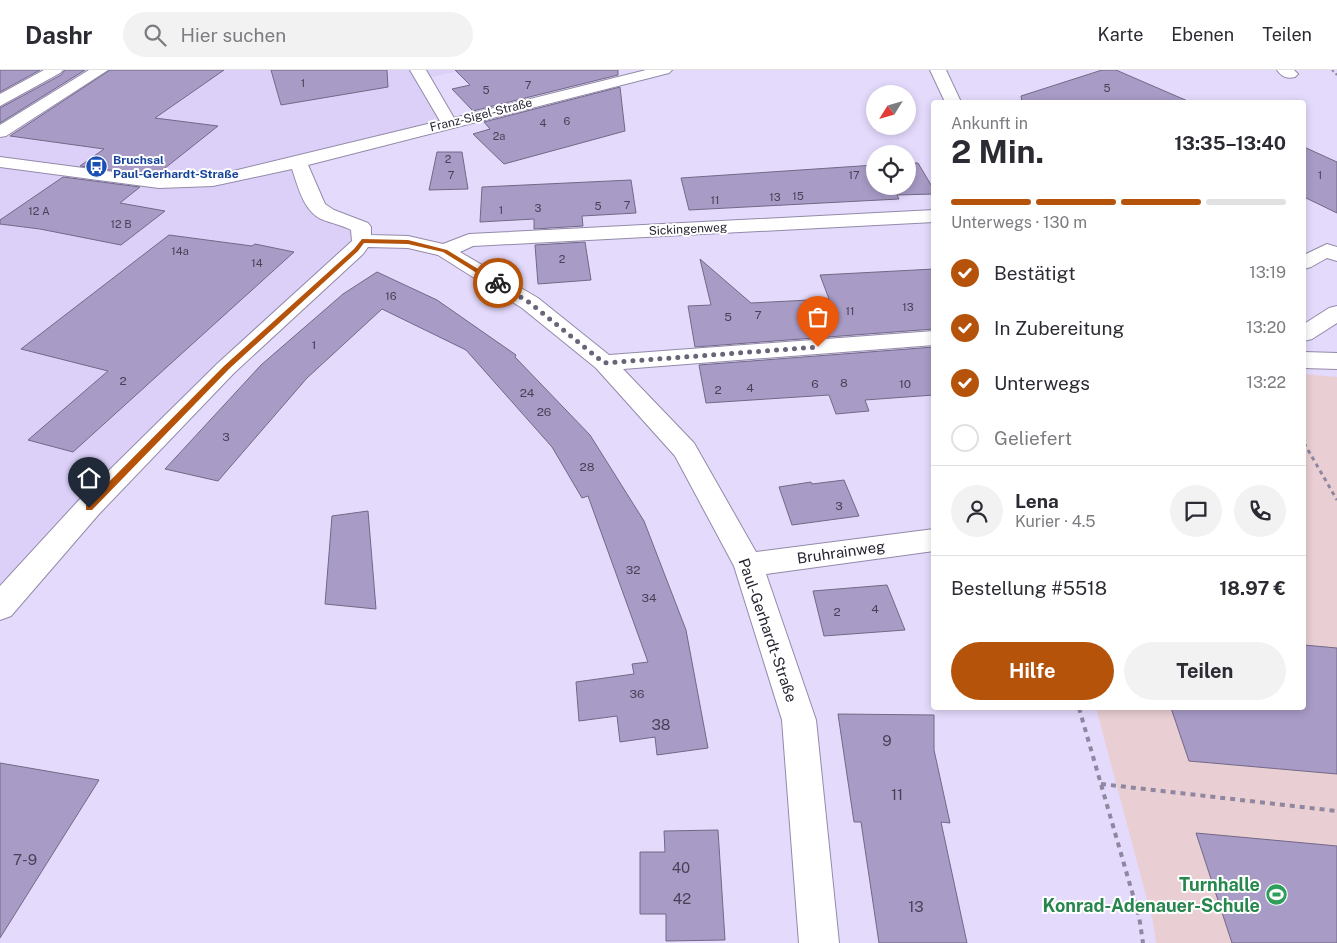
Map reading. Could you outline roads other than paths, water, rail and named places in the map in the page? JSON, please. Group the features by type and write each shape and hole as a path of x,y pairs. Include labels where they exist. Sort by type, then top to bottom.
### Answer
{"street":[{"path":"0,101 55,70"},
{"path":"0,132 100,70"},
{"path":"418,70 449,123"},
{"name":"Franz-Sigel-Straße","path":"298,162 664,70"},
{"path":"938,70 952,100"},
{"path":"0,162 159,184 213,181 298,162 318,208 361,227 362,241 356,250 226,368 89,508 0,607"},
{"name":"Sickingenweg","path":"445,251 468,240 931,216"},
{"name":"Paul-Gerhardt-Straße","path":"362,241 408,242 445,251 530,303 604,363 685,450 748,565 799,720 819,943"},
{"path":"1306,262 1327,250 1337,255"},
{"path":"1306,333 1337,313"},
{"path":"604,363 931,338"},
{"path":"1306,360 1337,361"},
{"name":"Bruhrainweg","path":"748,565 931,540"}],"place":[{"name":"Bruchsal Paul-Gerhardt-Straße","path":"97,167"},
{"name":"Turnhalle Konrad-Adenauer-Schule","path":"1276,894"}]}
